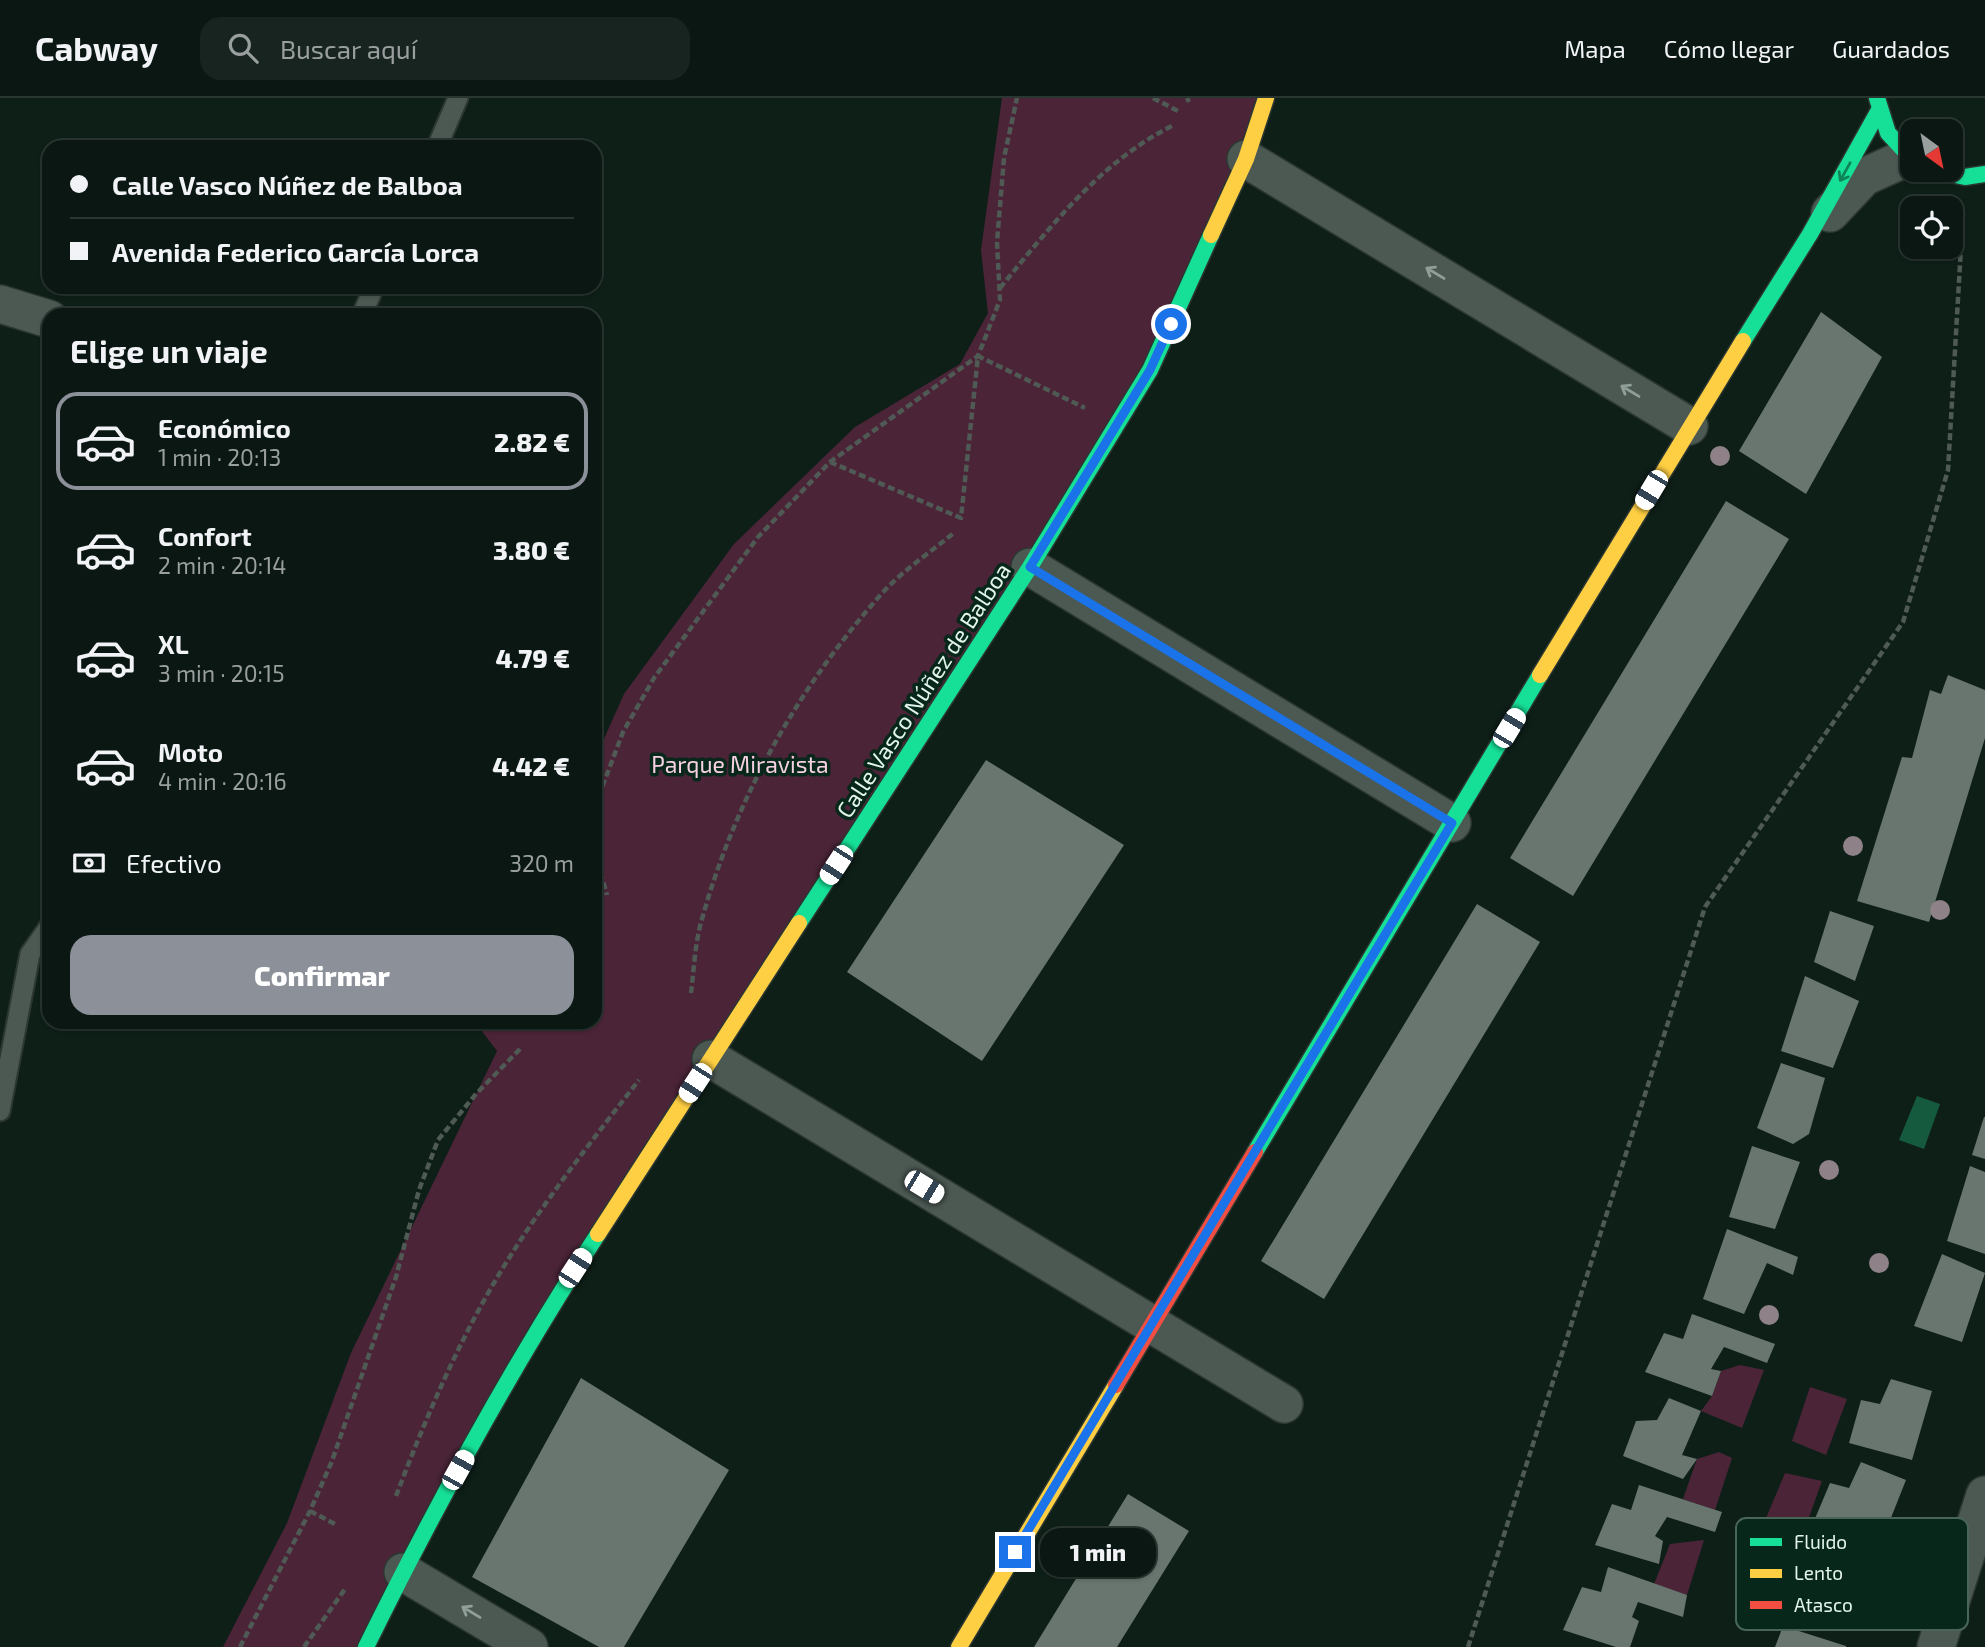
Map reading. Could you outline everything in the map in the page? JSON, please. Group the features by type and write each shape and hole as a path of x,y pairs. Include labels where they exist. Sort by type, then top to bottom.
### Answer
{"street":[{"name":"Calle Vasco Núñez de Balboa","path":"366,1647 403,1572 530,1337 1030,567 1150,370 1246,159 1266,98"},
{"path":"1877,105 1890,137 1900,146"},
{"path":"959,1647 1689,426 1810,234 1877,105"},
{"path":"1246,159 1689,426"},
{"path":"1810,234 1864,177 1900,167"},
{"path":"1965,177 1985,174"},
{"path":"0,304 42,317"},
{"path":"1030,567 1452,823"},
{"path":"711,1059 1284,1404"},
{"path":"1968,1548 1985,1495"},
{"path":"403,1572 529,1647"},
{"path":"1936,1647 1941,1630"}],"lane":[{"path":"440,140 458,98"},
{"path":"0,1111 30,954 42,937"}],"path":[{"path":"830,462 961,518 978,356 1000,300 997,242 1004,158 1017,98"},
{"path":"1153,98 1180,112"},
{"path":"999,289 1047,230 1111,166 1150,137 1174,125"},
{"path":"1468,1647 1704,908 1903,622 1948,470 1965,177"},
{"path":"978,356 1092,411"},
{"path":"602,788 623,732 654,678 758,537 830,462 889,417 942,384 978,356"},
{"path":"691,993 701,922 723,854 762,762 818,675 887,589 955,532"},
{"path":"602,877 607,895"},
{"path":"240,1647 310,1511 332,1461 396,1277 419,1190 438,1140 476,1094 520,1049"},
{"path":"396,1496 427,1415 491,1288 570,1169 639,1080"},
{"path":"310,1511 335,1524"},
{"path":"304,1647 345,1589"}],"green space":[{"name":"Parque Miravista","path":"1002,98 1266,98 1150,370 531,1337 366,1647 223,1647 287,1523 351,1353 497,1051 480,1029 602,1029 602,743 624,694 734,544 855,427 960,364 988,313 981,250"},
{"path":"1740,1365 1764,1370 1742,1428 1701,1411 1712,1396 1721,1371"},
{"path":"1810,1387 1847,1399 1826,1455 1792,1441"},
{"path":"1719,1452 1732,1458 1715,1510 1683,1499 1697,1459"},
{"path":"1785,1473 1822,1481 1809,1518 1766,1518"},
{"path":"1704,1540 1687,1595 1654,1584 1670,1544"}],"shaded area":[{"path":"1917,1096 1940,1104 1924,1149 1899,1140"}],"building":[{"path":"1821,312 1882,357 1806,494 1739,451"},
{"path":"1726,501 1789,539 1573,896 1510,858"},
{"path":"1948,675 1985,690 1985,738 1929,922 1857,901 1902,757 1912,758 1930,690 1941,694"},
{"path":"986,760 1124,845 982,1061 847,972"},
{"path":"1477,904 1540,942 1324,1299 1261,1261"},
{"path":"1830,911 1874,926 1855,981 1814,962"},
{"path":"1805,976 1859,1001 1833,1068 1781,1051"},
{"path":"1781,1063 1825,1078 1809,1134 1793,1144 1757,1128"},
{"path":"1985,1117 1985,1159 1972,1155"},
{"path":"1752,1146 1800,1162 1775,1229 1729,1217"},
{"path":"1970,1166 1985,1172 1985,1254 1947,1241"},
{"path":"1727,1229 1798,1257 1793,1275 1767,1263 1744,1314 1703,1299"},
{"path":"1942,1254 1985,1273 1962,1342 1914,1326"},
{"path":"1692,1314 1775,1344 1767,1363 1724,1347 1711,1369 1721,1371 1712,1396 1645,1372 1664,1333 1683,1339"},
{"path":"581,1378 729,1470 624,1647 599,1647 472,1577"},
{"path":"1891,1379 1932,1391 1912,1460 1849,1443 1861,1400 1880,1404"},
{"path":"1669,1398 1701,1411 1682,1455 1697,1459 1683,1479 1623,1456 1636,1421 1657,1420"},
{"path":"1861,1462 1906,1480 1891,1518 1815,1518 1830,1483 1849,1488"},
{"path":"1639,1485 1722,1512 1715,1532 1667,1517 1655,1536 1663,1541 1659,1564 1595,1545 1612,1504 1631,1510"},
{"path":"1128,1494 1189,1531 1117,1647 1034,1647"},
{"path":"1608,1567 1687,1595 1683,1617 1638,1602 1632,1617 1639,1621 1630,1647 1616,1647 1563,1630 1582,1587 1601,1592"},
{"path":"1781,1630 1796,1630 1846,1646 1846,1647 1775,1647"}],"traffic: fast":[{"path":"1877,98 1888,133 1900,146"},
{"path":"1743,341 1810,234 1878,112"},
{"path":"1964,177 1985,174"},
{"path":"799,923 1030,567 1150,370 1211,235"},
{"path":"1255,1152 1540,675"},
{"path":"366,1647 476,1437 535,1334 598,1234"}],"traffic: slow":[{"path":"1211,235 1246,159 1266,98"},
{"path":"1540,675 1743,341"},
{"path":"598,1234 799,923"},
{"path":"959,1647 1116,1385"}],"traffic: jam":[{"path":"1116,1385 1255,1152"}],"route":[{"path":"1015,1552 1452,823 1030,567 1150,370 1171,324"}]}
